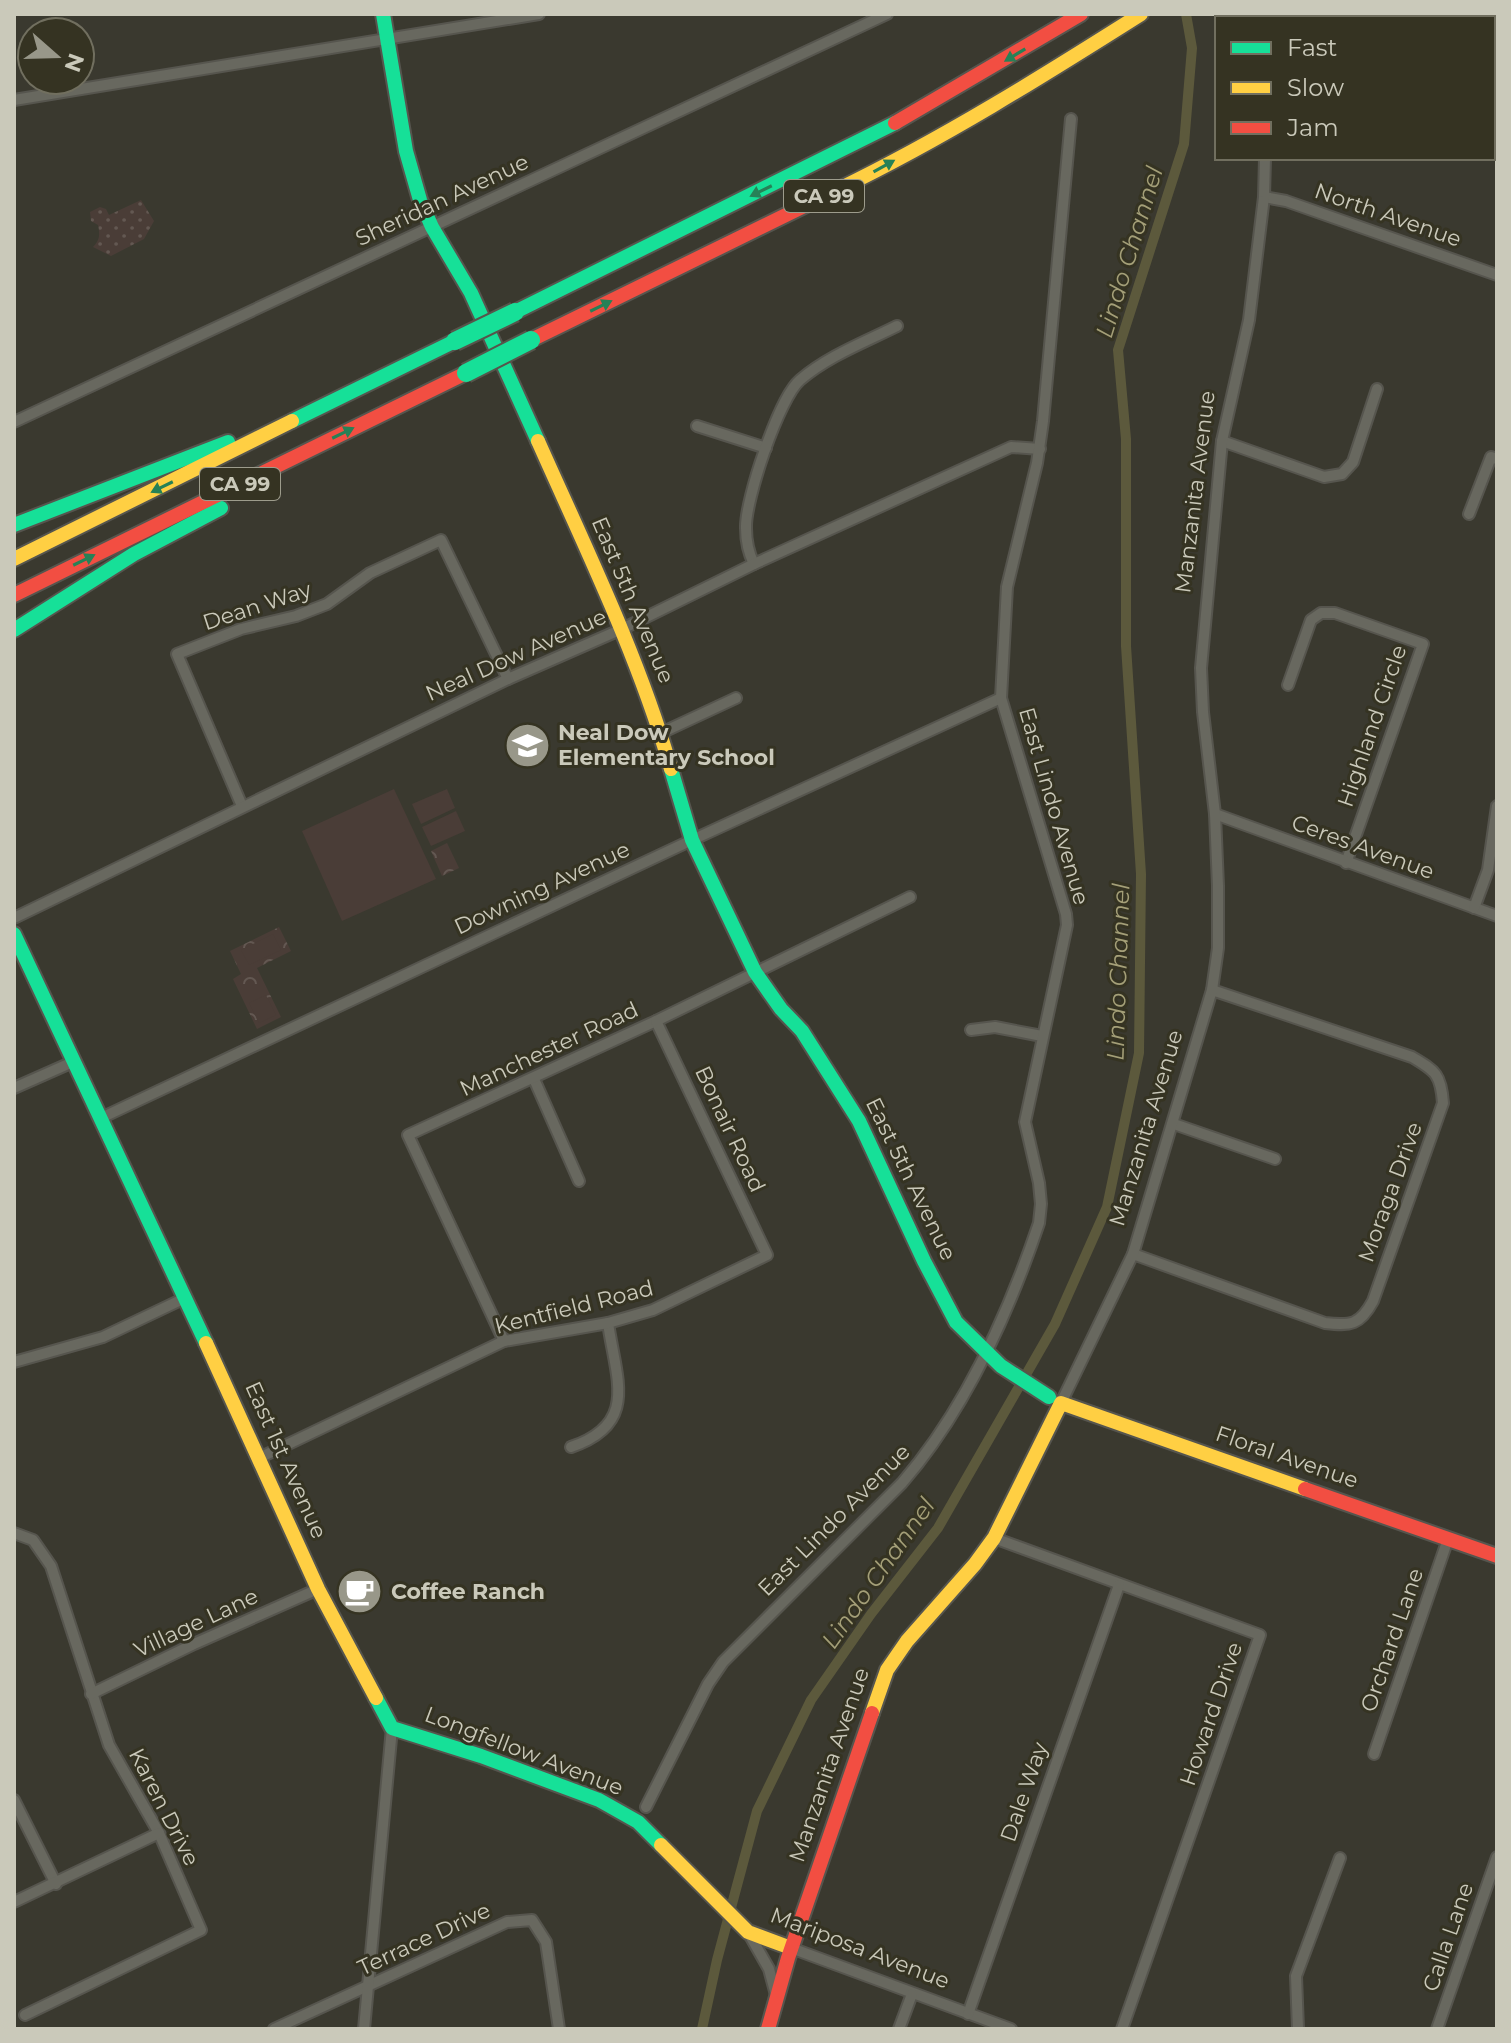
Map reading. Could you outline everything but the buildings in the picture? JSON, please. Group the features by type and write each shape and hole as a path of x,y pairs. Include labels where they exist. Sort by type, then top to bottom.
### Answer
{"main road":[{"name":"East 5th Avenue","path":"383,14 409,165 432,227 471,293 622,629 661,733 692,840 755,972 781,1009 802,1031 859,1121 941,1297 956,1322 994,1360 1055,1400"},
{"name":"CA 99","path":"14,559 863,141 1081,14"},
{"name":"CA 99","path":"14,595 874,172 1047,73 1141,14"},
{"path":"14,525 254,432 308,416"},
{"path":"14,630 134,554 299,463 315,447"},
{"name":"East 1st Avenue","path":"14,934 318,1589 392,1728"},
{"name":"Manzanita Avenue","path":"768,2029 791,1948 887,1670 907,1641 994,1538 1055,1400"},
{"name":"Floral Avenue","path":"1055,1400 1497,1556"},
{"name":"Longfellow Avenue","path":"392,1728 481,1756 642,1815"},
{"name":"Mariposa Avenue","path":"642,1815 688,1874 748,1932 791,1948"}],"street":[{"path":"14,100 539,14"},
{"name":"Sheridan Avenue","path":"14,422 887,14"},
{"name":"East Lindo Avenue","path":"642,1815 701,1696 723,1662 902,1483 928,1454 994,1360 1039,1223 1039,1183 1025,1122 1066,937 1066,914 1001,698 1007,587 1040,449 1071,119"},
{"name":"Manzanita Avenue","path":"1055,1400 1133,1254 1212,990 1219,918 1215,814 1201,668 1222,441 1249,320 1264,197 1265,160"},
{"name":"North Avenue","path":"1264,197 1286,201 1497,275"},
{"path":"754,564 747,546 747,513 777,418 798,381 838,355 897,326"},
{"path":"1222,441 1324,477 1342,474 1353,462 1377,389"},
{"path":"697,426 766,448"},
{"name":"Neal Dow Avenue","path":"14,918 242,806 754,564 1011,447 1040,449"},
{"path":"1469,514 1491,457 1497,459"},
{"name":"Dean Way","path":"242,806 177,654 241,629 296,616 327,604 370,573 441,540 508,679"},
{"name":"Highland Circle","path":"1288,685 1311,620 1321,613 1335,613 1423,644 1346,863"},
{"path":"661,733 736,698"},
{"name":"Downing Avenue","path":"101,1118 1001,698"},
{"path":"1474,908 1488,870 1497,806"},
{"name":"Ceres Avenue","path":"1215,814 1497,916"},
{"name":"Manchester Road","path":"504,1341 408,1135 534,1079 910,897"},
{"name":"Moraga Drive","path":"1133,1254 1325,1323 1346,1326 1364,1317 1373,1301 1443,1103 1442,1083 1429,1067 1412,1057 1212,990"},
{"name":"Bonair Road","path":"656,1021 767,1255"},
{"path":"971,1030 995,1027 1042,1036"},
{"path":"14,1088 75,1061"},
{"path":"534,1079 579,1181"},
{"path":"1174,1124 1275,1159"},
{"name":"Kentfield Road","path":"259,1458 504,1341 608,1323 677,1300 767,1255"},
{"path":"14,1362 103,1337 185,1298"},
{"path":"571,1447 587,1442 605,1430 617,1409 617,1382 608,1323"},
{"name":"Karen Drive","path":"14,1533 33,1540 51,1566 109,1745 159,1833 201,1930 25,2015"},
{"name":"Howard Drive","path":"994,1538 1260,1635 1122,2029"},
{"name":"Orchard Lane","path":"1374,1754 1448,1539"},
{"name":"Dale Way","path":"968,2014 1119,1585"},
{"name":"Village Lane","path":"91,1694 318,1589"},
{"path":"364,2029 392,1728"},
{"path":"14,1800 56,1884"},
{"path":"14,1902 159,1833"},
{"name":"Calla Lane","path":"1437,2029 1497,1857"},
{"path":"1298,2029 1296,1976 1340,1858"},
{"name":"Terrace Drive","path":"274,2029 507,1922 532,1920 546,1942 559,2029"},
{"path":"748,1932 769,1969 776,1997"},
{"name":"Mariposa Avenue","path":"791,1948 1011,2029"},
{"path":"899,2029 912,1994"}],"green space":[{"path":"141,200 154,221 144,239 111,256 93,247 99,232 98,225 91,221 90,212 100,207 106,209 109,215"},
{"path":"394,789 436,879 342,921 302,831"},
{"path":"447,789 455,808 421,824 412,804"},
{"path":"456,811 465,831 431,846 422,827"},
{"path":"447,843 459,868 442,876 431,851"},
{"path":"279,927 291,951 257,968 281,1017 257,1029 233,979 241,974 230,951"},
{"path":"273,934 281,950 249,965 241,950"},
{"path":"266,995 276,1015 259,1023 249,1003"}],"waterway":[{"name":"Lindo Channel","path":"702,2029 757,1811 811,1700 871,1614 938,1528 1055,1324 1107,1207 1139,1053 1141,874 1126,646 1126,439 1118,350 1184,144 1192,48 1186,14"}],"traffic: fast":[{"path":"383,14 406,151 420,200 432,227 471,293 538,441"},
{"path":"515,312 895,123"},
{"path":"455,341 515,312"},
{"path":"466,373 531,340"},
{"path":"292,421 455,341"},
{"path":"14,525 228,442"},
{"path":"14,630 134,554 221,508"},
{"path":"671,769 692,840 755,972 781,1009 802,1031 859,1121 956,1322 1001,1366 1049,1397"},
{"path":"14,934 206,1343"},
{"path":"376,1698 392,1728 481,1756 599,1800 638,1822 661,1845"}],"traffic: slow":[{"path":"839,189 955,128 1141,14"},
{"path":"14,559 292,421"},
{"path":"538,441 627,644 671,769"},
{"path":"206,1343 318,1589 376,1698"},
{"path":"872,1713 887,1670 907,1641 994,1538 1061,1403 1305,1489"},
{"path":"661,1845 748,1932 791,1948"}],"traffic: jam":[{"path":"895,123 1081,14"},
{"path":"531,340 839,189"},
{"path":"14,595 466,373"},
{"path":"1305,1489 1497,1556"},
{"path":"768,2029 788,1958 872,1713"}],"place":[{"name":"Neal Dow Elementary School","path":"527,745"},
{"name":"Coffee Ranch","path":"360,1591"}]}
